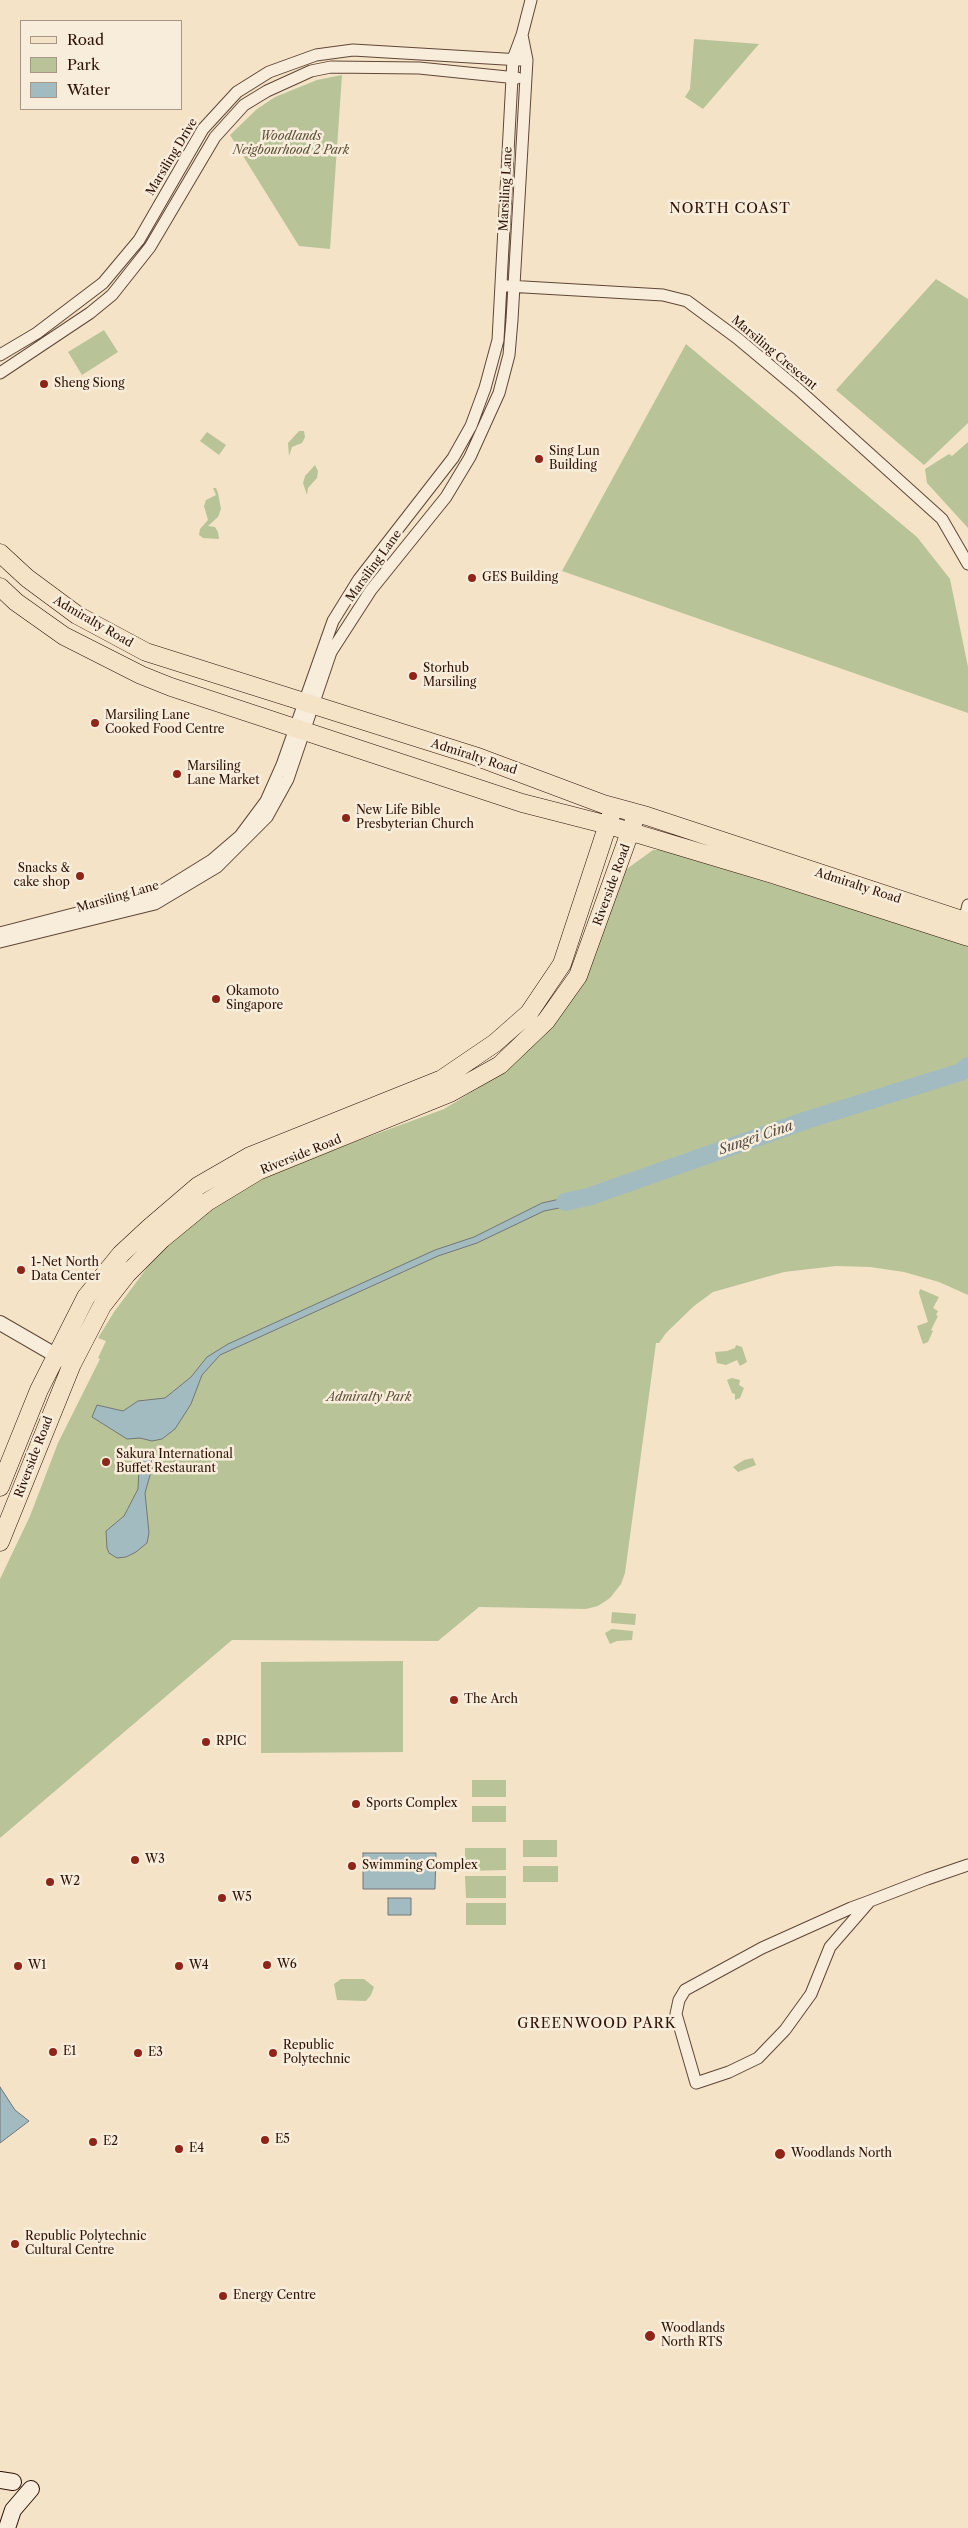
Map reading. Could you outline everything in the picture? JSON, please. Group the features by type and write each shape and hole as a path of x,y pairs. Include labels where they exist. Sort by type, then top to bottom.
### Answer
{"main road":[{"name":"Admiralty Road","path":"0,554 52,598 117,638 176,662 501,765 614,807 967,921"},
{"name":"Admiralty Road","path":"0,587 25,609 64,636 141,675 299,730 522,803 967,921"},
{"name":"Riverside Road","path":"0,1487 39,1390 86,1297 102,1276 149,1228 198,1186 250,1156 442,1079 495,1043 529,1013 562,964 614,807"},
{"name":"Riverside Road","path":"0,1542 72,1364 102,1306 127,1274 162,1239 207,1202 258,1171 450,1093 500,1065 507,1059 546,1021 578,976 637,813"},
{"path":"7,2528 13,2510 31,2490"}],"street":[{"name":"Marsiling Lane","path":"0,942 116,909 162,892 212,860 240,836 257,815 272,789 299,730 327,636 350,593 433,487 458,451 471,426 486,388 495,355 501,286 513,59 522,35 531,0"},
{"name":"Marsiling Lane","path":"308,704 331,652 371,590 446,497 470,457 491,414 501,384 508,355 514,286 527,60 522,35"},
{"name":"Marsiling Drive","path":"0,356 38,332 103,283 139,240 203,129 222,106 258,78 287,64 316,55 353,50 527,60"},
{"name":"Marsiling Drive","path":"0,373 90,313 112,295 150,247 215,137 244,105 267,91 312,71 331,66 419,68 526,79"},
{"name":"Marsiling Crescent","path":"501,286 663,295 687,301 737,338 798,389 942,519 968,564"},
{"name":"Marsiling Lane","path":"0,933 116,909"},
{"path":"0,1323 72,1364"},
{"path":"870,1900 830,1947 811,1994 785,2030 758,2058 729,2072 696,2083 676,2014 679,2000 685,1990 762,1948 870,1900 968,1865"}],"green space":[{"path":"694,39 759,44 703,109 685,97 690,89"},
{"name":"Woodlands Neigbourhood 2 Park","path":"342,75 330,249 299,246 230,135 257,109 275,97 317,80"},
{"path":"936,279 968,299 968,423 924,465 836,390"},
{"path":"104,330 118,352 82,375 68,352"},
{"path":"686,344 917,537 950,579 968,667 968,713 562,571"},
{"path":"299,431 304,431 305,437 302,443 292,447 289,456 288,443"},
{"path":"207,432 226,445 219,455 200,441"},
{"path":"968,442 968,528 927,483 925,469 949,454 952,456"},
{"path":"315,465 318,471 317,478 308,488 307,495 303,483 305,476"},
{"path":"213,488 216,488 218,493 221,509 218,517 208,526 215,527 219,539 203,538 199,535 200,529 208,520 204,506 206,500 216,495"},
{"name":"Admiralty Park","path":"653,850 663,850 968,945 968,1295 939,1282 904,1272 870,1267 836,1266 784,1272 713,1292 694,1306 666,1333 659,1343 656,1343 625,1573 621,1584 610,1598 598,1606 586,1609 479,1607 438,1641 232,1640 0,1838 0,1579 30,1516 58,1443 100,1359 98,1358 106,1341 98,1338 114,1312 155,1257 170,1242 221,1202 281,1169 444,1109 501,1074 593,958 624,871"},
{"path":"920,1289 939,1297 933,1308 938,1311 936,1315 938,1316 931,1330 933,1331 928,1342 923,1344 917,1326 928,1322 919,1293"},
{"path":"736,1345 742,1347 747,1362 740,1366 737,1360 726,1365 717,1363 715,1352 727,1351 735,1348"},
{"path":"732,1378 740,1380 739,1385 744,1388 740,1398 735,1400 735,1394 732,1393 727,1380"},
{"path":"753,1458 756,1465 738,1472 733,1467 744,1460"},
{"path":"612,1612 636,1614 635,1625 611,1623"},
{"path":"612,1629 633,1631 632,1640 617,1641 610,1644 605,1633"},
{"path":"403,1661 403,1752 261,1753 261,1662"},
{"path":"472,1780 506,1780 506,1797 472,1797"},
{"path":"472,1806 506,1806 506,1822 472,1822"},
{"path":"523,1840 557,1840 557,1857 523,1857"},
{"path":"465,1848 506,1848 506,1870 465,1871"},
{"path":"523,1866 558,1866 558,1882 523,1882"},
{"path":"465,1876 506,1876 506,1898 466,1898"},
{"path":"466,1903 506,1903 506,1925 466,1925"},
{"path":"341,1979 364,1979 374,1987 371,1995 366,2001 337,2000 334,1984"}],"water":[{"path":"587,1193 590,1202 544,1211 477,1243 438,1256 220,1355 202,1375 191,1404 175,1429 162,1439 152,1441 140,1438 127,1439 92,1417 97,1405 123,1411 138,1401 165,1398 191,1377 207,1357 228,1344 435,1250 474,1237 542,1203"},
{"path":"133,1453 145,1454 152,1461 145,1493 149,1533 147,1543 136,1552 126,1557 117,1558 109,1553 106,1531 124,1516 138,1489 139,1469"},
{"path":"363,1853 436,1853 435,1889 363,1889"},
{"path":"388,1898 411,1898 411,1915 388,1915"},
{"path":"0,2087 15,2110 29,2121 0,2143"}],"waterway":[{"name":"Sungei Cina","path":"565,1202 588,1197 807,1120 961,1072 968,1066"}],"place":[{"name":"Sheng Siong","path":"44,384"},
{"name":"Sing Lun Building","path":"539,459"},
{"name":"GES Building","path":"472,578"},
{"name":"Storhub Marsiling","path":"413,676"},
{"name":"Marsiling Lane Cooked Food Centre","path":"95,723"},
{"name":"Marsiling Lane Market","path":"177,774"},
{"name":"New Life Bible Presbyterian Church","path":"346,818"},
{"name":"Snacks & cake shop","path":"80,876"},
{"name":"Okamoto Singapore","path":"216,999"},
{"name":"1-Net North Data Center","path":"21,1270"},
{"name":"Sakura International Buffet Restaurant","path":"106,1462"},
{"name":"The Arch","path":"454,1700"},
{"name":"RPIC","path":"206,1742"},
{"name":"Sports Complex","path":"356,1804"},
{"name":"W3","path":"135,1860"},
{"name":"Swimming Complex","path":"352,1866"},
{"name":"W2","path":"50,1882"},
{"name":"W5","path":"222,1898"},
{"name":"W6","path":"267,1965"},
{"name":"W1","path":"18,1966"},
{"name":"W4","path":"179,1966"},
{"name":"E1","path":"53,2052"},
{"name":"E3","path":"138,2053"},
{"name":"Republic Polytechnic","path":"273,2053"},
{"name":"E5","path":"265,2140"},
{"name":"E2","path":"93,2142"},
{"name":"E4","path":"179,2149"},
{"name":"Woodlands North","path":"780,2154"},
{"name":"Republic Polytechnic Cultural Centre","path":"15,2244"},
{"name":"Energy Centre","path":"223,2296"},
{"name":"Woodlands North RTS","path":"650,2336"}],"district":[{"name":"NORTH COAST","path":"730,209"},
{"name":"GREENWOOD PARK","path":"597,2024"}]}
